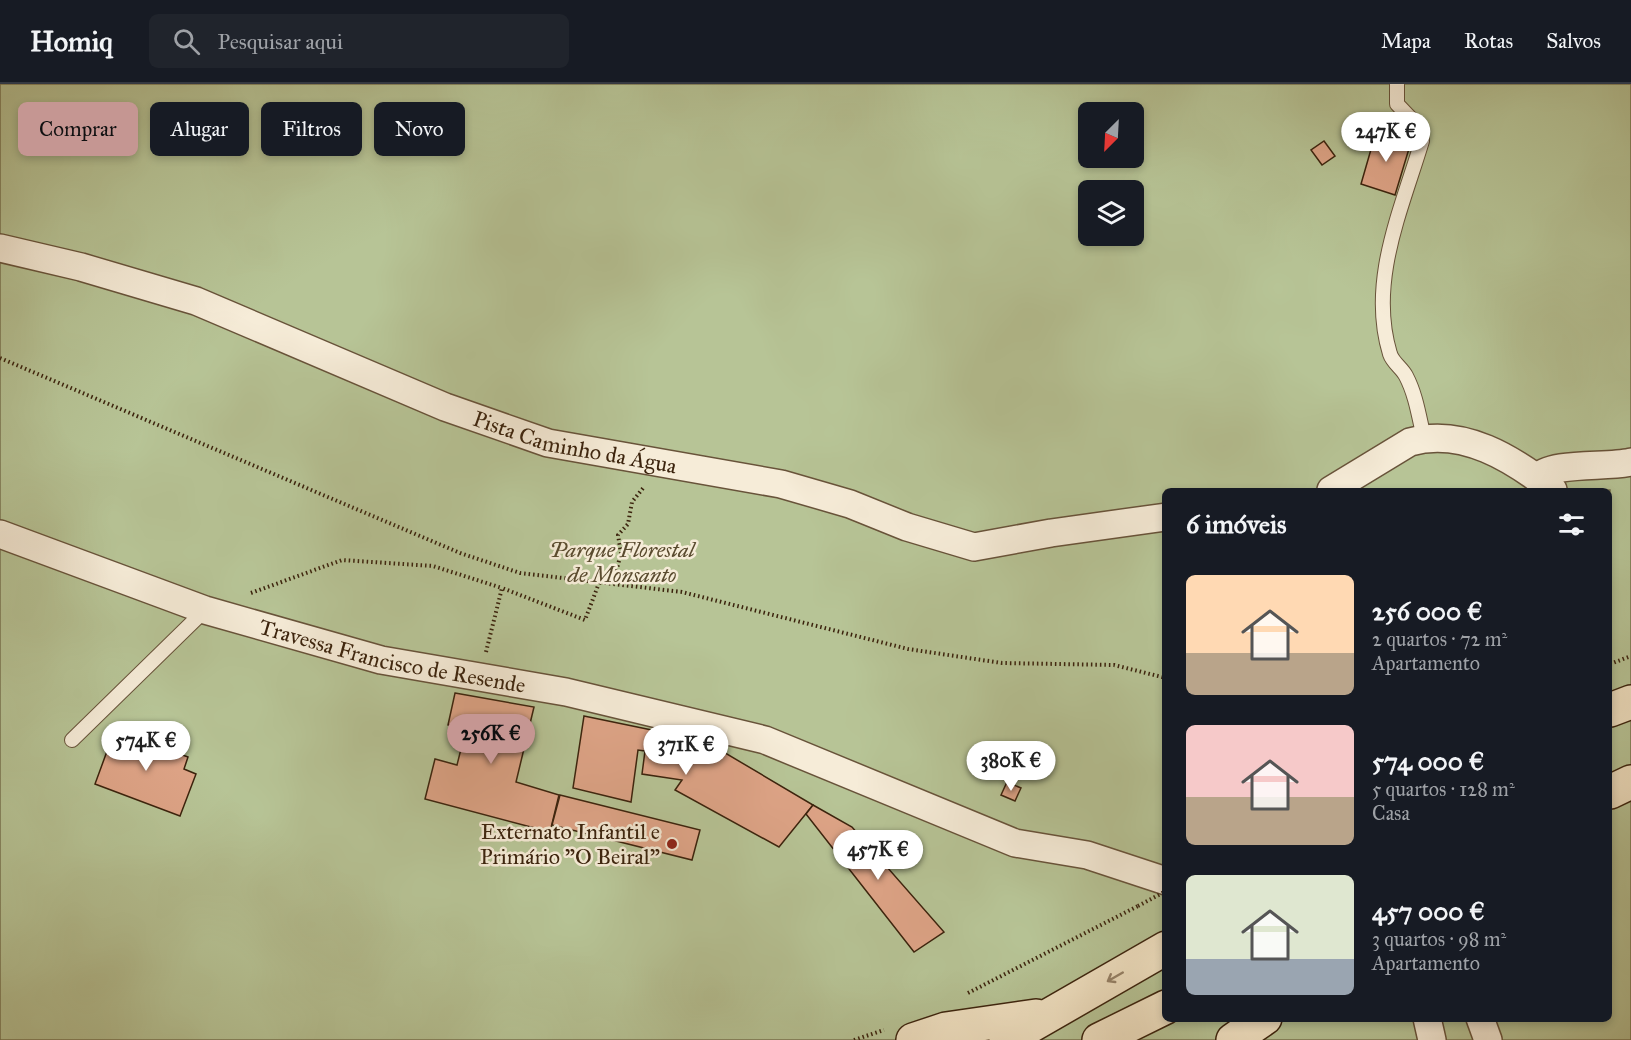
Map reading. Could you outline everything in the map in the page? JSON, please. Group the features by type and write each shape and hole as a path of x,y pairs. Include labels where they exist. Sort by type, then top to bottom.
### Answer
{"highway":[{"path":"1612,709 1631,702"},
{"path":"1612,791 1631,782"},
{"path":"1006,1040 1162,950"},
{"path":"1099,1040 1162,1009"},
{"path":"900,1034 1052,1014"},
{"path":"1233,1040 1259,1022"}],"street":[{"name":"Pista Caminho da Água","path":"0,248 81,267 196,301 444,407 548,443 781,484 974,547 1051,532 1162,518"},
{"path":"1334,488 1401,446 1424,438 1450,437 1470,442 1493,452 1545,484 1549,470 1631,462"},
{"name":"Travessa Francisco de Resende","path":"0,534 205,610 381,660 566,692 765,740 1015,843 1087,855 1162,880"},
{"path":"1428,1022 1432,1040"},
{"path":"1481,1022 1488,1040"}],"lane":[{"path":"1397,84 1397,105 1418,126 1422,141 1385,262 1381,288 1382,314 1391,357 1406,374 1424,438"},
{"path":"72,740 205,610"}],"path":[{"path":"0,358 460,553 520,573 682,592 908,649 1002,663 1114,665 1162,677"},
{"path":"613,584 621,553 618,536 628,524 632,502 659,463"},
{"path":"205,610 342,560 433,566 502,588 585,620 599,583"},
{"path":"481,679 502,588"},
{"path":"1612,663 1631,656"},
{"path":"963,996 1162,893"},
{"path":"854,1040 900,1034"}],"green space":[{"name":"Parque Florestal de Monsanto","path":"0,84 1631,84 1631,1040 0,1040"}],"building":[{"path":"1376,132 1411,142 1395,195 1361,184"},
{"path":"1324,141 1335,156 1322,165 1311,150"},
{"path":"455,693 534,707 516,782 559,795 550,832 425,799 435,759 457,765 466,729 448,725"},
{"path":"584,716 705,741 813,805 779,847 675,790 682,780 642,774 645,751 638,750 631,802 573,788"},
{"path":"117,724 131,729 128,735 188,757 184,769 196,774 180,816 95,784"},
{"path":"1007,782 1021,788 1015,801 1001,795"},
{"path":"560,795 700,830 692,860 552,825"},
{"path":"813,805 852,827 944,932 914,952 806,814"}],"place":[{"name":"Externato Infantil e Primário \"O Beiral\"","path":"672,844"}]}
